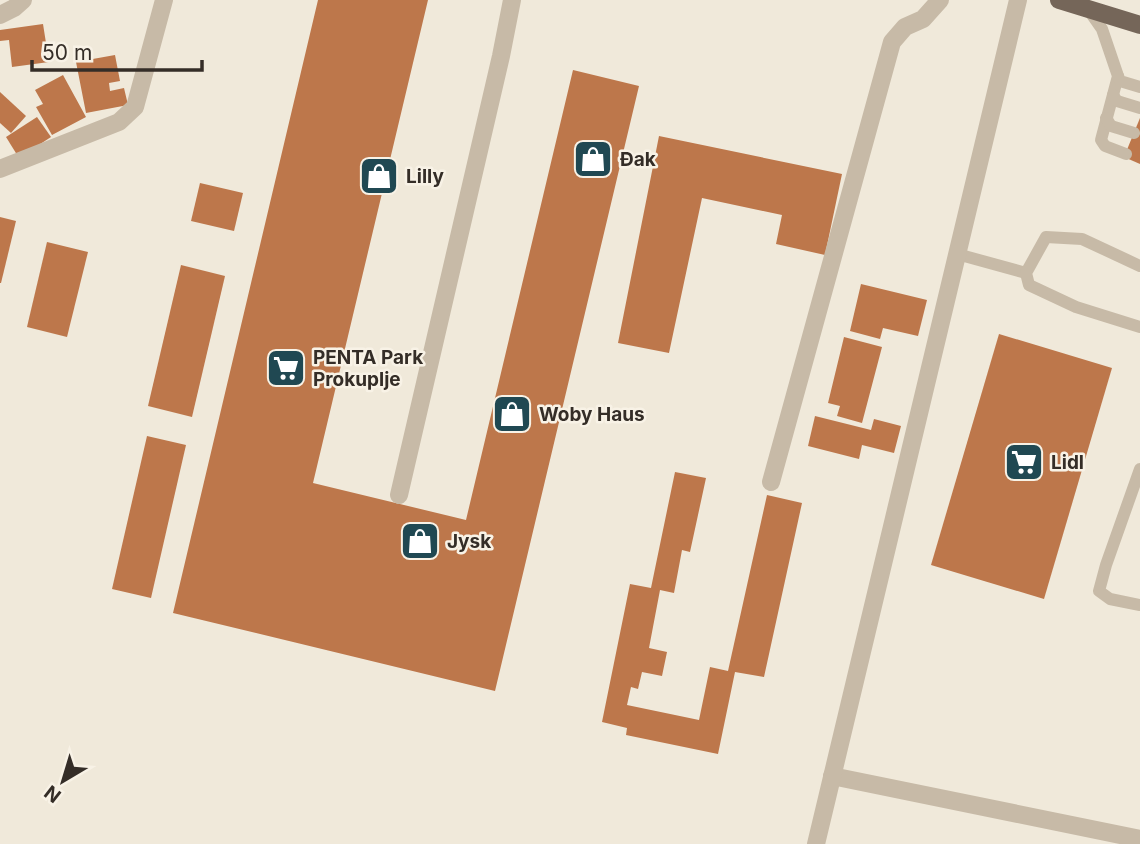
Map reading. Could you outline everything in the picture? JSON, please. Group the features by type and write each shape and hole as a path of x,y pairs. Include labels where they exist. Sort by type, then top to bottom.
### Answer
{"main road":[{"path":"1059,0 1140,24"}],"street":[{"path":"0,15 23,0"},
{"path":"0,169 119,122 135,107 164,0"},
{"path":"399,495 512,0"},
{"path":"771,482 892,41 905,27 923,19 940,0"},
{"path":"816,844 1018,0"},
{"path":"832,775 1140,839"}],"lane":[{"path":"1088,9 1102,29 1120,81 1140,87"},
{"path":"1118,76 1102,144 1125,154"},
{"path":"1113,94 1117,101 1140,108"},
{"path":"1107,118 1111,126 1134,132"},
{"path":"1140,266 1082,239 1046,237 1026,273 1030,285 1042,292 1076,307 1140,327"},
{"path":"957,254 1026,273"},
{"path":"1140,469 1099,590 1110,599 1140,605"}],"building":[{"name":"PENTA Park Prokuplje","path":"318,0 428,0 313,483 466,520 573,70 639,86 495,691 173,613"},
{"path":"43,24 49,62 12,67 9,40 0,41 0,30"},
{"path":"115,55 120,81 109,83 110,91 124,88 128,105 86,113 76,62"},
{"path":"63,75 86,117 52,135 36,107 43,104 35,90"},
{"path":"0,92 26,116 11,133 0,123"},
{"path":"37,117 51,137 19,158 6,137"},
{"path":"1140,118 1140,164 1124,157"},
{"path":"659,136 842,174 825,255 776,244 782,215 702,198 669,353 618,343"},
{"path":"200,183 243,193 234,231 191,221"},
{"path":"0,217 16,221 1,283 0,283"},
{"path":"47,242 88,252 67,337 27,327"},
{"path":"181,265 225,276 192,417 148,406"},
{"path":"861,284 927,300 918,336 883,328 880,339 850,331"},
{"path":"999,334 1112,368 1044,599 931,565"},
{"path":"844,337 882,347 862,423 837,416 840,406 828,403"},
{"path":"815,416 871,430 874,419 901,426 894,453 862,445 859,459 808,446"},
{"path":"147,436 186,445 151,598 112,589"},
{"path":"675,472 706,478 690,552 682,550 674,593 660,590 649,648 667,652 662,676 642,672 638,689 631,687 627,705 699,720 710,667 728,671 767,495 802,503 764,677 735,672 718,754 626,735 627,728 602,722 630,584 651,588"}],"place":[{"name":"Đak","path":"593,159"},
{"name":"Lilly","path":"379,176"},
{"name":"PENTA Park Prokuplje","path":"286,368"},
{"name":"Woby Haus","path":"512,414"},
{"name":"Lidl","path":"1024,462"},
{"name":"Jysk","path":"420,541"}]}
